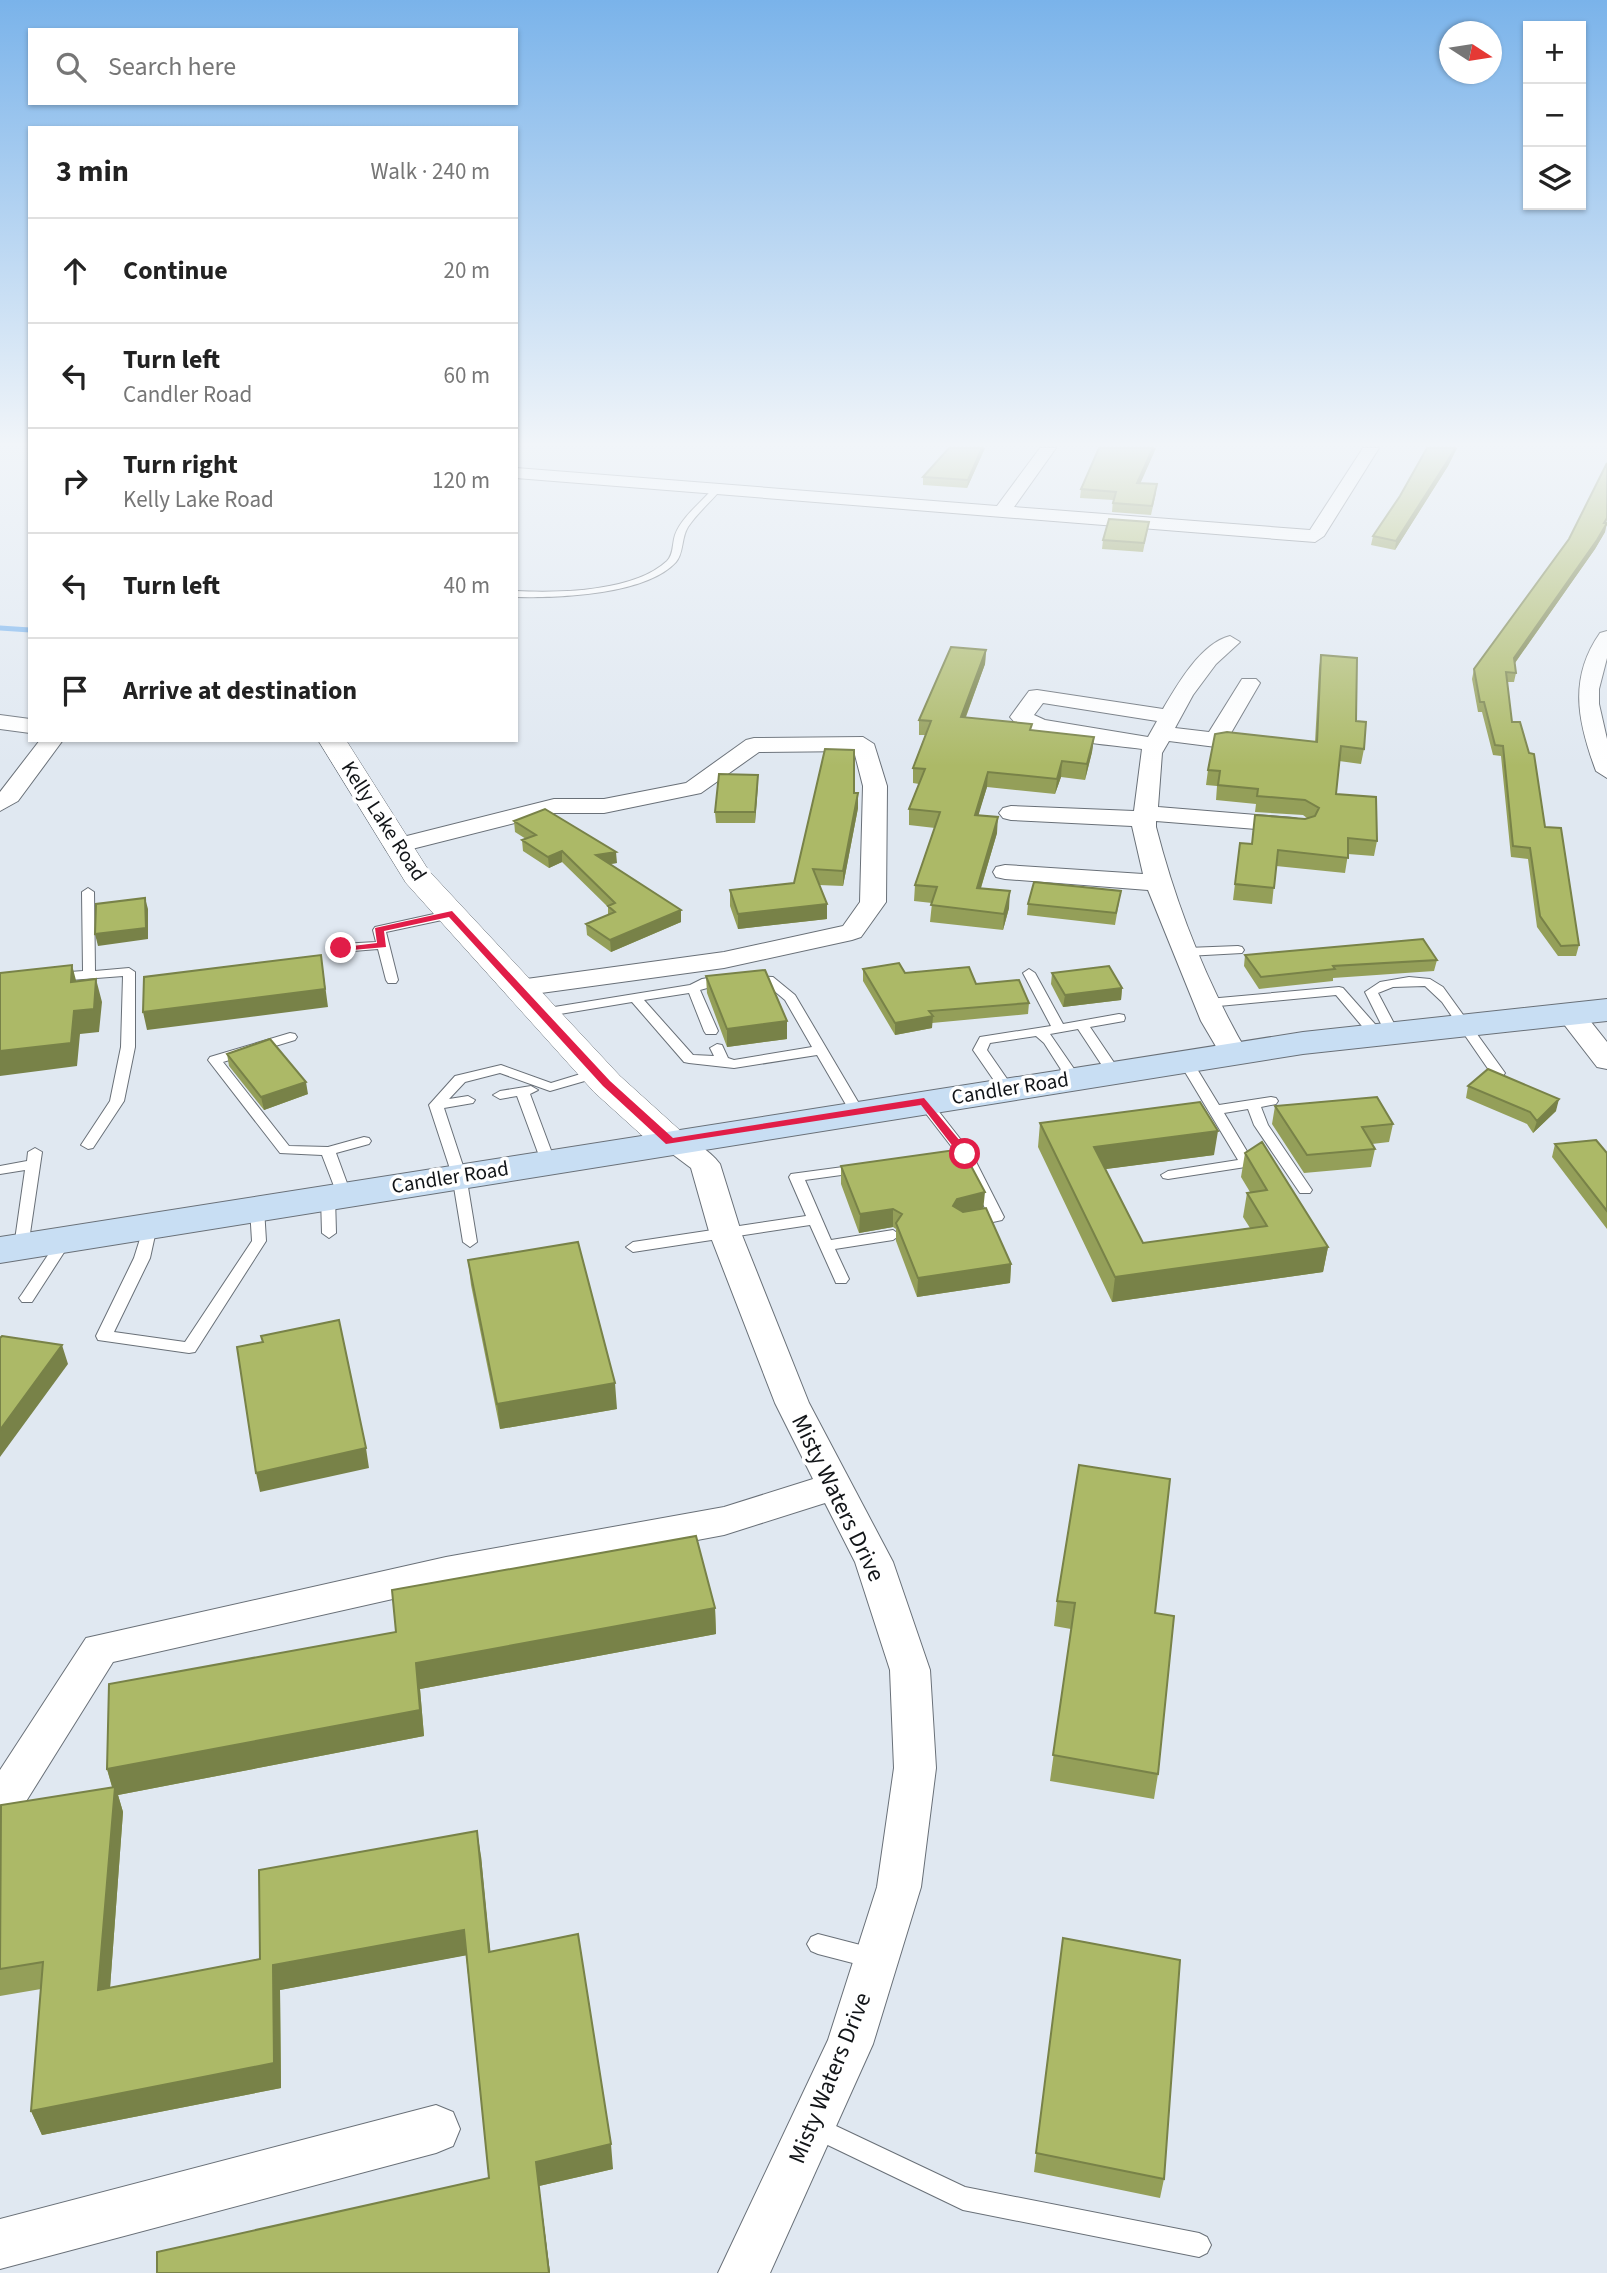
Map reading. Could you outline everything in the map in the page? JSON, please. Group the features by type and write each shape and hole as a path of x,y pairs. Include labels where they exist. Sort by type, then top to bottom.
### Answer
{"main road":[{"name":"Candler Road","path":"11,1248 257,1208 334,1208 459,1175 1234,1054 1385,1034 1607,1010"}],"street":[{"path":"1607,637 1594,659 1585,691 1587,716 1607,771"},
{"path":"1230,642 1209,660 1183,693 1151,753 1144,827 1158,883 1208,1003 1234,1054"},
{"path":"1163,732 1037,696 1021,718 1039,726 1163,732 1216,740 1248,683"},
{"path":"0,722 28,726"},
{"path":"0,804 10,796 50,742"},
{"name":"Kelly Lake Road","path":"333,742 417,876 597,1073 670,1141"},
{"path":"396,846 554,806 604,806 693,788 754,745 863,744 875,786 873,902 852,932 724,960 519,988"},
{"path":"1011,813 1145,816 1302,825"},
{"path":"1005,872 1158,883"},
{"path":"1570,1014 1607,1060"},
{"name":"Misty Waters Drive","path":"670,1141 705,1164 726,1235 792,1403 874,1562 910,1670 915,1768 899,1888 850,2043 744,2273"},
{"path":"0,1806 100,1649 446,1572 724,1521 835,1486"},
{"path":"0,2244 436,2129"}],"lane":[{"path":"518,594 600,590 631,582 670,564 677,554"},
{"path":"88,892 89,975"},
{"path":"392,980 379,930 452,914"},
{"path":"341,948 383,945"},
{"path":"1187,952 1238,950"},
{"path":"37,978 129,972 128,1047 117,1101 88,1145"},
{"path":"1029,973 1059,1028"},
{"path":"542,1013 693,988 706,982 732,978 769,980 790,998 857,1112"},
{"path":"1385,1034 1371,992 1379,985 1402,981 1433,985 1445,993 1463,1026 1498,1073"},
{"path":"693,988 711,1031"},
{"path":"1208,1003 1339,991 1385,1034"},
{"path":"635,998 689,1059 720,1055 734,1064 820,1050"},
{"path":"1007,1089 980,1050 985,1040 1119,1018"},
{"path":"1082,1025 1114,1073"},
{"path":"1039,1032 1049,1040 1074,1079"},
{"path":"290,1037 215,1060 285,1150 328,1151 364,1141"},
{"path":"1168,1175 1247,1163 1186,1062"},
{"path":"436,1105 460,1079 500,1069 550,1087"},
{"path":"500,1095 550,1087 597,1073"},
{"path":"523,1092 548,1161"},
{"path":"436,1105 468,1100"},
{"path":"1215,1110 1271,1101"},
{"path":"924,1102 965,1154 997,1217 961,1223"},
{"path":"1253,1104 1261,1125 1305,1190"},
{"path":"436,1105 459,1175 470,1242"},
{"path":"328,1151 334,1208"},
{"path":"943,1157 965,1154"},
{"path":"0,1170 33,1159 11,1248"},
{"path":"841,1279 796,1177 879,1166"},
{"path":"150,1226 142,1258 104,1336 189,1348 258,1241 257,1208"},
{"path":"633,1247 726,1235 815,1219"},
{"path":"827,1245 893,1234"},
{"path":"27,1298 66,1239"},
{"path":"818,1944 877,1959"},
{"path":"812,2126 963,2198 1199,2245"}],"building":[{"path":"1558,554 1587,554 1514,658 1516,673 1506,672 1512,722 1520,722 1529,753 1534,754 1545,827 1561,828 1579,945 1561,946 1540,916 1530,848 1513,846 1503,746 1495,745 1484,702 1480,702 1474,669"},
{"path":"951,647 986,650 961,717 1032,724 1030,730 1094,737 1087,764 1062,761 1057,779 988,772 975,815 998,817 977,888 1010,891 1004,914 931,905 937,887 915,885 940,812 909,809 925,769 913,768 931,721 919,720"},
{"path":"1321,655 1357,658 1356,721 1366,722 1364,749 1341,746 1336,794 1376,797 1377,841 1348,838 1348,858 1278,850 1274,888 1235,884 1240,843 1252,844 1255,815 1305,819 1315,816 1319,808 1305,800 1257,796 1258,789 1218,785 1220,771 1208,770 1215,734 1227,732 1317,742"},
{"path":"825,749 854,750 854,793 858,793 843,871 813,869 827,904 738,914 730,890 794,883"},
{"path":"719,774 758,775 755,812 715,812"},
{"path":"545,809 616,852 596,855 681,910 610,940 586,924 615,912 608,906 615,903 562,851 548,857 522,840 536,835 514,821"},
{"path":"1034,882 1121,891 1116,913 1028,904"},
{"path":"145,898 146,928 95,934 96,904"},
{"path":"1423,939 1437,960 1333,966 1335,969 1261,977 1245,955"},
{"path":"321,955 325,989 143,1012 144,977"},
{"path":"899,963 905,973 969,967 976,984 1019,980 1029,1003 929,1011 933,1016 895,1023 863,969"},
{"path":"72,965 71,982 96,979 94,1009 74,1011 71,1043 0,1051 0,973"},
{"path":"1109,966 1122,988 1065,995 1052,973"},
{"path":"765,970 787,1021 727,1029 706,976"},
{"path":"270,1039 306,1082 261,1097 227,1054"},
{"path":"1488,1069 1559,1099 1537,1121 1530,1112 1468,1086"},
{"path":"1377,1097 1393,1124 1362,1127 1375,1149 1307,1155 1275,1106"},
{"path":"1200,1102 1218,1131 1094,1147 1143,1243 1267,1226 1247,1193 1267,1190 1245,1153 1262,1142 1328,1247 1115,1277 1040,1123"},
{"path":"1596,1140 1607,1153 1607,1211 1555,1144"},
{"path":"962,1149 985,1192 957,1199 953,1206 963,1212 986,1208 1011,1264 918,1278 896,1223 902,1214 893,1209 860,1214 841,1166"},
{"path":"578,1242 615,1383 497,1404 468,1260"},
{"path":"339,1320 366,1448 256,1473 237,1347 263,1342 261,1336"},
{"path":"2,1336 62,1345 0,1430 0,1338"},
{"path":"1079,1465 1170,1479 1155,1613 1174,1616 1158,1774 1053,1755 1075,1603 1057,1601"},
{"path":"696,1536 715,1608 416,1663 420,1710 107,1769 109,1684 396,1632 392,1590"},
{"path":"115,1787 98,1990 260,1959 259,1870 477,1831 489,1952 578,1934 611,2144 536,2162 549,2273 157,2273 157,2252 489,2178 464,1930 273,1965 274,2063 31,2111 43,1962 0,1969 1,1805"},
{"path":"1063,1938 1180,1960 1164,2179 1036,2153"}],"waterway":[{"path":"0,628 28,630"}],"route":[{"path":"341,948 383,945 379,930 452,914 607,1084 670,1141 924,1102 965,1154"}]}
